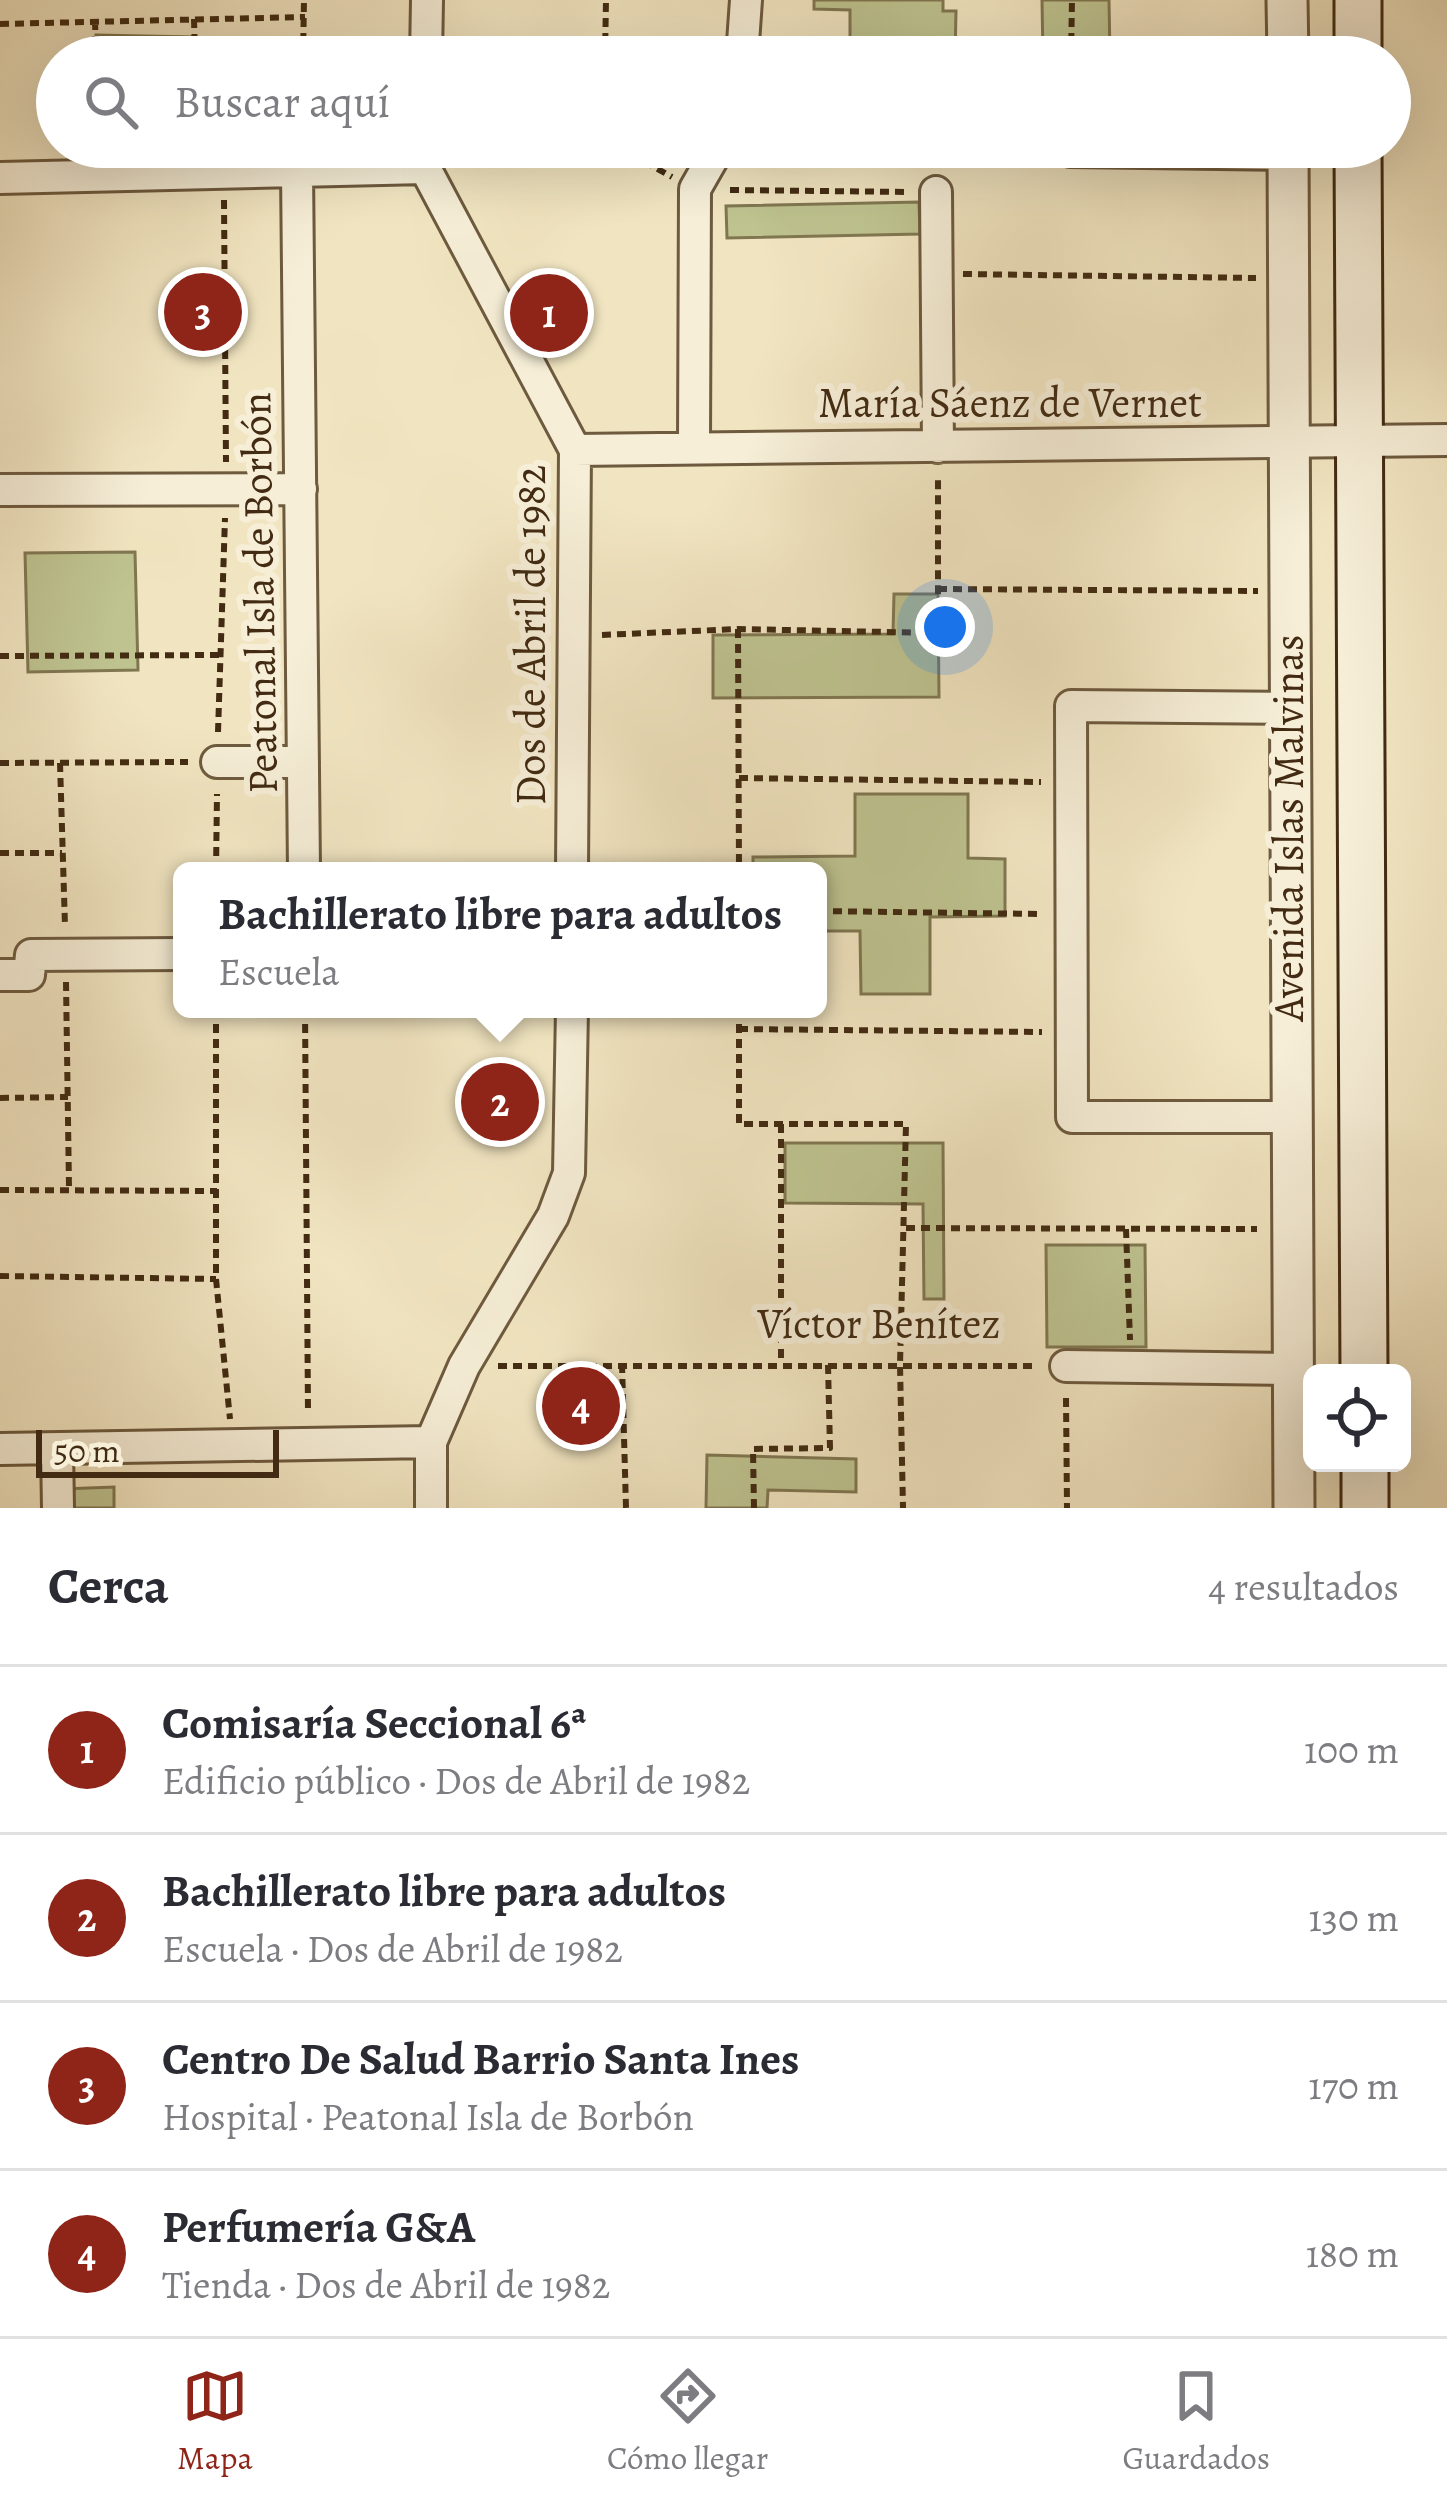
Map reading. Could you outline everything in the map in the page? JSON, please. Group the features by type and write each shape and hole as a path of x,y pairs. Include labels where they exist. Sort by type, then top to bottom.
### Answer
{"main road":[{"path":"1358,0 1358,36"},
{"name":"Avenida Islas Malvinas","path":"1358,168 1364,1364"},
{"path":"1365,1472 1365,1508"}],"street":[{"path":"426,36 427,0"},
{"path":"743,36 746,0"},
{"path":"1288,0 1288,36"},
{"path":"0,178 317,168"},
{"name":"Dos de Abril de 1982","path":"431,168 574,451 572,862"},
{"path":"694,445 695,189 706,168"},
{"name":"Avenida Islas Malvinas","path":"1288,168 1294,1508"},
{"name":"Peatonal Isla de Borbón","path":"297,170 304,862"},
{"path":"936,192 938,446"},
{"name":"María Sáenz de Vernet","path":"574,451 694,445 1447,440"},
{"path":"0,490 301,489"},
{"path":"1287,708 1071,706 1071,1032 1072,1117 1290,1117"},
{"path":"217,762 303,762"},
{"path":"0,976 29,975 31,955 173,954"},
{"path":"431,1508 431,1442 464,1366 553,1216 568,1173 572,1018"},
{"path":"1066,1366 1294,1369"},
{"path":"0,1449 431,1442"},
{"path":"57,1449 58,1508"}],"path":[{"path":"304,0 304,36"},
{"path":"605,36 606,0"},
{"path":"1071,36 1072,0"},
{"path":"0,23 305,17"},
{"path":"194,19 194,36"},
{"path":"95,21 95,36"},
{"path":"656,168 695,189 936,192 937,168"},
{"path":"935,274 1289,278"},
{"path":"574,637 738,629 938,632 938,446"},
{"path":"938,589 1287,592"},
{"path":"738,629 739,862"},
{"path":"0,656 219,655"},
{"path":"0,763 217,762"},
{"path":"739,778 1071,782"},
{"path":"0,853 62,853"},
{"path":"827,911 1071,914"},
{"path":"216,1018 216,1280 232,1446"},
{"path":"305,1018 309,1444"},
{"path":"739,1018 739,1124 906,1124 900,1365 903,1508"},
{"path":"739,1029 1071,1032"},
{"path":"0,1098 68,1097"},
{"path":"781,1124 781,1364"},
{"path":"0,1190 217,1191"},
{"path":"906,1228 1293,1229"},
{"path":"1126,1229 1131,1367"},
{"path":"0,1276 216,1280"},
{"path":"622,1364 626,1508"},
{"path":"754,1508 753,1449 830,1448 828,1365"},
{"name":"Víctor Benítez","path":"464,1366 1066,1366"},
{"path":"1066,1366 1067,1508"}],"green space":[{"path":"814,0 943,0 943,11 956,11 955,36 850,36 850,10 814,9"},
{"path":"1042,0 1109,0 1110,36 1043,36"},
{"path":"919,202 920,234 727,238 726,206"},
{"path":"135,552 138,670 28,672 25,553"},
{"path":"894,594 938,594 939,697 713,698 713,635 893,634"},
{"path":"855,794 968,794 968,858 1005,859 1005,916 930,917 930,994 861,994 860,931 827,931 827,862 753,862 753,857 855,856"},
{"path":"785,1143 943,1143 944,1299 924,1299 923,1204 785,1203"},
{"path":"1046,1245 1145,1245 1146,1347 1047,1347"},
{"path":"707,1455 856,1459 856,1492 768,1490 767,1508 706,1508"},
{"path":"114,1487 114,1508 63,1508 62,1489"}],"place":[{"name":"Centro De Salud Barrio Santa Ines","path":"203,312"},
{"name":"Comisaría Seccional 6ª","path":"549,313"},
{"name":"Bachillerato libre para adultos","path":"500,1102"},
{"name":"Perfumería G&A","path":"581,1406"}]}
